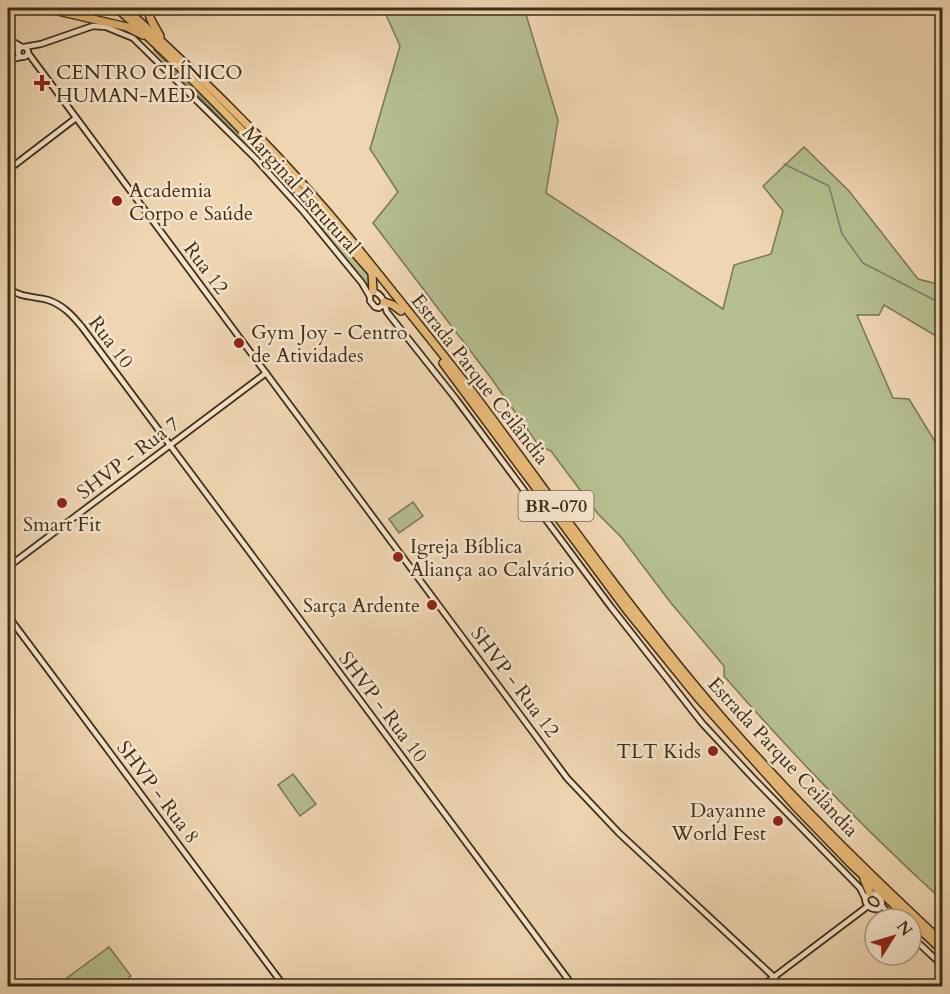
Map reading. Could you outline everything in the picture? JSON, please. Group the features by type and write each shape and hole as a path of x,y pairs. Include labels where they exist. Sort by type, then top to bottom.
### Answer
{"highway":[{"path":"45,8 127,27 155,42"},
{"path":"67,8 89,13 100,8"},
{"name":"Estrada Parque Ceilândia","path":"117,8 155,42 269,157 373,276 444,365 654,645 765,774 851,864 896,907"},
{"name":"Estrada Parque Ceilândia","path":"125,8 250,128 350,239 474,396 630,606 692,683 770,771 850,855 942,942"},
{"path":"147,8 164,44"},
{"path":"371,293 373,276"},
{"path":"383,305 399,309"},
{"path":"851,864 866,882 866,893"},
{"path":"881,907 886,904 894,907"},
{"name":"Estrada Parque Ceilândia","path":"923,932 942,950"}],"street":[{"name":"Marginal Estrutural","path":"20,53 93,26 120,32 139,42 256,159 308,216 371,293"},
{"path":"8,39 20,53"},
{"path":"8,45 36,65"},
{"name":"Marginal Estrutural","path":"28,52 34,46"},
{"path":"8,60 20,53 28,52 36,65"},
{"name":"Rua 12","path":"36,65 266,373"},
{"path":"8,170 76,118"},
{"path":"365,287 371,285 373,276"},
{"name":"Rua 10","path":"8,288 19,295 47,300 66,309 82,327 170,446"},
{"path":"383,305 371,303 371,293 379,294 387,312 456,399 610,607 702,723 748,774 866,893 880,897 881,907 868,906 762,987"},
{"path":"387,312 393,306 399,309"},
{"name":"SHVP - Rua 7","path":"8,567 266,373"},
{"name":"SHVP - Rua 12","path":"266,373 567,778 620,833 775,978"},
{"name":"SHVP - Rua 10","path":"170,446 573,987"},
{"name":"SHVP - Rua 8","path":"8,616 284,987"},
{"path":"866,893 868,906"},
{"path":"923,947 942,965"}],"green space":[{"path":"383,8 524,8 558,120 546,193 723,309 734,265 771,254 783,211 763,186 804,147 849,191 918,279 942,285 942,337 936,336 884,305 879,315 857,315 893,398 909,399 942,453 942,900 830,791 724,676 724,666 671,603 621,537 598,514 551,451 539,446 491,378 373,223 398,192 370,149 400,46"},
{"path":"157,47 235,125 337,237 368,275 369,284 365,284 259,158 154,50"},
{"path":"413,502 423,516 399,533 389,519"},
{"path":"293,774 316,804 300,816 278,785"},
{"path":"109,947 131,976 117,986 56,986"}],"waterway":[{"path":"784,164 829,186 842,234 863,263 942,304"}],"place":[{"name":"CENTRO CLÍNICO HUMAN-MED","path":"42,83"},
{"name":"Academia Corpo e Saúde","path":"117,201"},
{"name":"Gym Joy - Centro de Atividades","path":"239,343"},
{"name":"Smart Fit","path":"62,503"},
{"name":"Igreja Bíblica Aliança ao Calvário","path":"398,557"},
{"name":"Sarça Ardente","path":"432,605"},
{"name":"TLT Kids","path":"713,751"},
{"name":"Dayanne World Fest","path":"778,821"}]}
